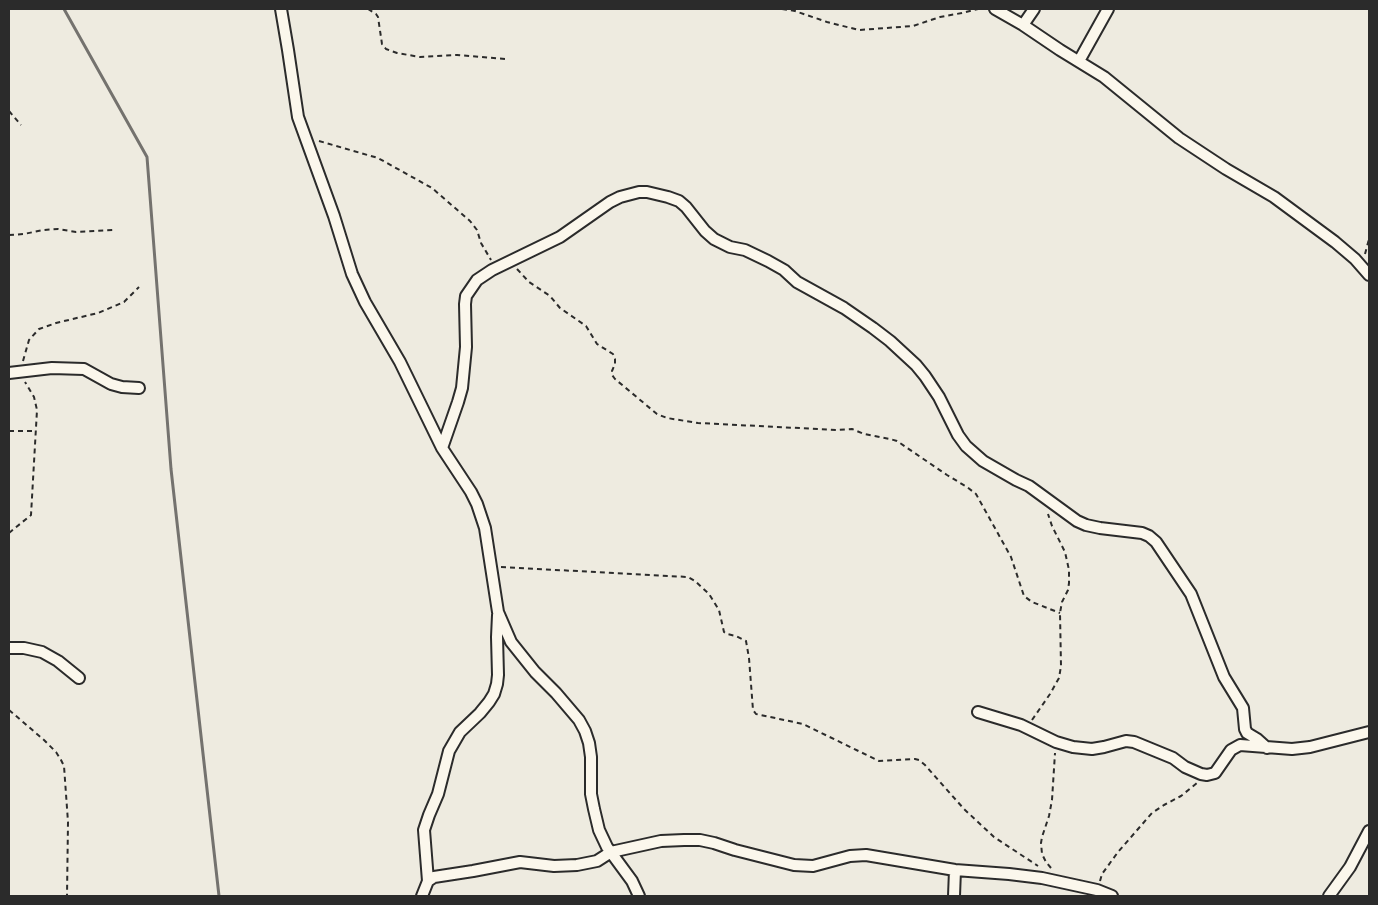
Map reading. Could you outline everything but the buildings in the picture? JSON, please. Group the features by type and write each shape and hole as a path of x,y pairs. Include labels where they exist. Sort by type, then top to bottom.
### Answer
{"street":[{"path":"281,9 298,116 334,216 352,274 365,302 400,362 442,448 471,492 485,528 498,612 496,637 498,675 495,689 489,702 460,732 449,751 438,794 424,830 428,881 422,896"},
{"path":"995,9 1079,60 1104,77 1179,138 1226,169 1274,197 1335,242 1355,259 1369,275"},
{"path":"1024,25 1034,9"},
{"path":"1079,60 1108,9"},
{"path":"442,448 462,388 466,347 464,314 466,296 477,280 495,268 560,236 620,197 638,192 668,196 686,207 705,231 714,239 730,247 745,250 784,270 798,282 844,308 890,341 925,376 939,397 958,435 966,446 983,461 1029,486 1077,521 1100,528 1142,534 1149,536 1156,542 1191,594 1224,677 1243,708 1247,733 1267,748"},
{"path":"9,373 52,368 84,369 111,384 139,388"},
{"path":"498,612 511,642 535,672 556,693 585,731 591,756 591,794 599,830 640,896"},
{"path":"9,648 24,648 42,652 58,661 79,678"},
{"path":"978,712 1006,720 1056,742 1073,747 1092,749 1126,741 1134,742 1173,758 1185,767 1207,775 1215,773 1230,750 1236,746 1292,749 1310,747 1369,732"},
{"path":"1329,896 1350,867 1369,831"},
{"path":"428,881 434,877 520,862 554,866 577,865 597,861 611,852 661,841 700,840 794,865 813,866 858,855 956,870 1042,878 1097,890 1112,896"},
{"path":"954,896 956,870"}],"path":[{"path":"368,9 378,17 382,44 391,51 420,57 457,55 505,59"},
{"path":"782,9 859,30 913,26 940,17 978,9"},
{"path":"9,111 22,125"},
{"path":"305,138 378,158 432,188 470,221 477,230 495,268"},
{"path":"9,235 58,229 76,232 114,230"},
{"path":"1362,266 1369,239"},
{"path":"506,263 514,267 529,282 550,296 560,308 586,326 597,344 613,354 615,364 612,375 615,379 657,414 667,418 698,423 792,426 838,430 852,429 864,434 897,441 976,494 1011,557 1024,596 1032,602 1060,612"},
{"path":"9,533 30,515 37,410 34,397 21,372 29,340 39,329 98,313 124,302 139,287"},
{"path":"9,430 35,431"},
{"path":"1026,728 1059,678 1061,666 1060,612 1062,602 1068,590 1069,570 1065,552 1046,509"},
{"path":"491,566 688,577 695,580 709,594 719,610 724,632 746,641 753,710 756,714 803,724 879,761 919,760 964,809 994,837 1043,869"},
{"path":"9,710 56,752 64,766 68,822 67,896"},
{"path":"1047,870 1050,868 1042,854 1041,843 1052,800 1056,742"},
{"path":"1097,890 1102,874 1152,812 1181,796 1207,775"}],"waterway":[{"path":"64,9 147,157 171,469 219,896"}]}
